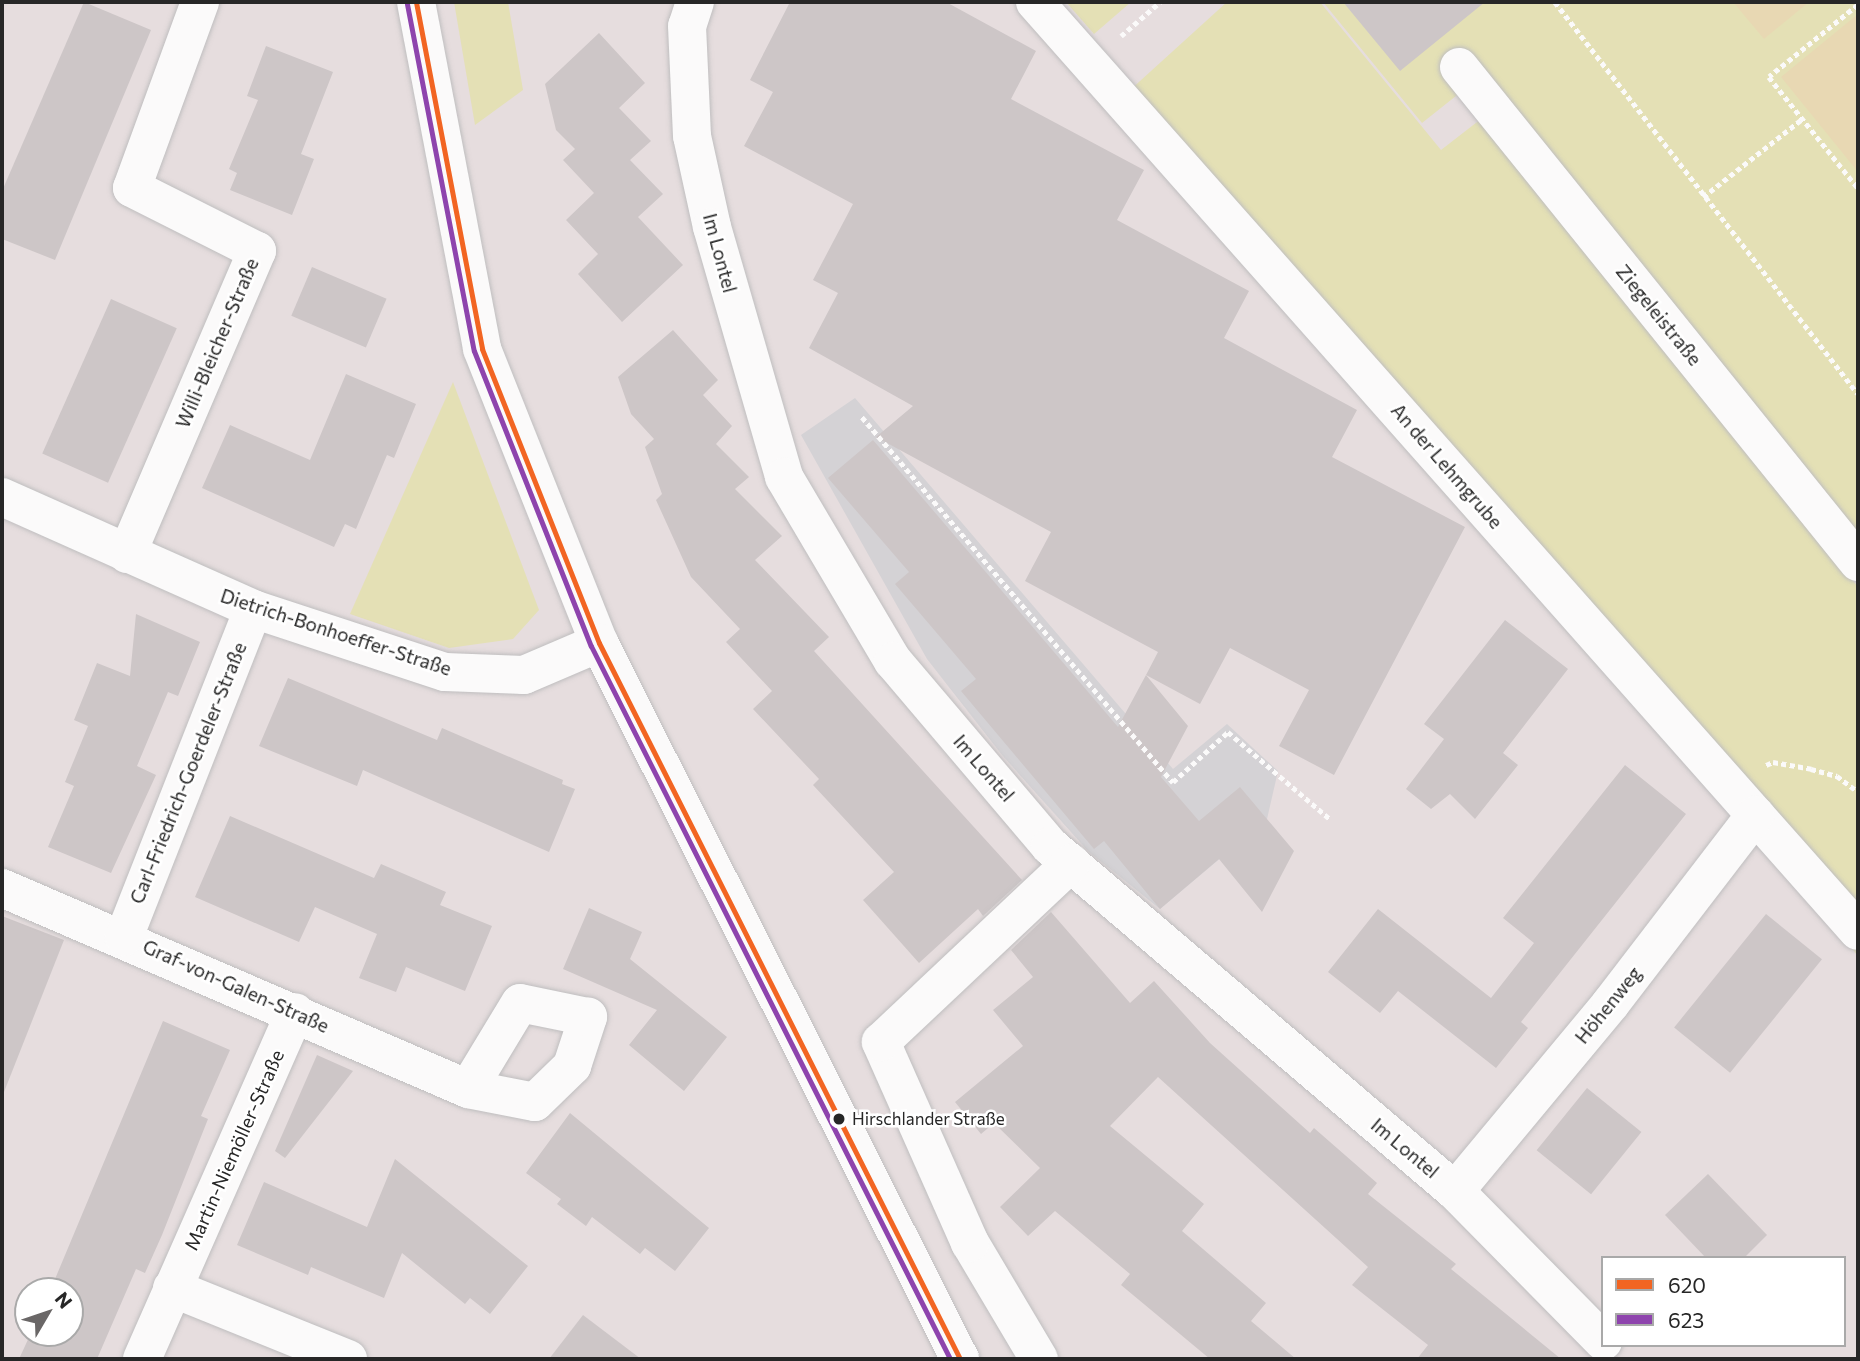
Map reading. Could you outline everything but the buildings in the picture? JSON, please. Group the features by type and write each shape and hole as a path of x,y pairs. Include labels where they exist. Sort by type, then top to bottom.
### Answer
{"street":[{"name":"Willi-Bleicher-Straße","path":"127,554 257,251 132,188 200,2"},
{"path":"416,2 482,349 599,643 960,1359"},
{"name":"Im Lontel","path":"695,2 687,26 692,136 712,227 784,477 893,661 1050,846 1455,1191 1601,1339"},
{"name":"An der Lehmgrube","path":"1035,2 1858,931"},
{"name":"Ziegeleistraße","path":"1459,68 1858,562"},
{"name":"Dietrich-Bonhoeffer-Straße","path":"2,497 253,609 445,672 524,675 599,643"},
{"name":"Carl-Friedrich-Goerdeler-Straße","path":"124,937 253,609"},
{"name":"Höhenweg","path":"1455,1191 1611,1003 1755,816"},
{"path":"1039,1359 970,1243 881,1042 1071,863"},
{"name":"Graf-von-Galen-Straße","path":"2,888 124,937 468,1088"},
{"name":"Martin-Niemöller-Straße","path":"142,1359 295,1012"},
{"path":"172,1288 348,1359"}],"path":[{"path":"1091,63 1160,2"},
{"path":"1555,2 1669,143 1703,197 1858,394"},
{"path":"1858,5 1769,77 1858,188"},
{"path":"1703,197 1802,119"},
{"path":"862,416 1173,782 1228,732 1330,819"},
{"path":"1726,782 1773,762 1837,776 1858,792"}],"shaded area":[{"path":"454,2 508,2 523,90 475,125"},
{"path":"1066,2 1131,2 1094,34"},
{"path":"1227,2 1320,2 1441,150 1490,112 1858,587 1858,956 1129,91"},
{"path":"1323,2 1858,2 1858,562 1471,84 1422,123"},
{"path":"1733,2 1809,2 1764,39"},
{"path":"1858,14 1858,172 1781,77"},
{"path":"453,382 539,610 513,639 449,648 350,614"},
{"path":"855,398 1173,769 1227,724 1278,771 1267,819 1160,909 1088,851 1002,755 927,659 801,435"}],"transit line":[{"name":"620","path":"416,2 482,349 599,643 960,1359"},
{"name":"623","path":"407,4 474,351 591,646 950,1359"}],"place":[{"name":"Hirschlander Straße","path":"839,1119"}]}
